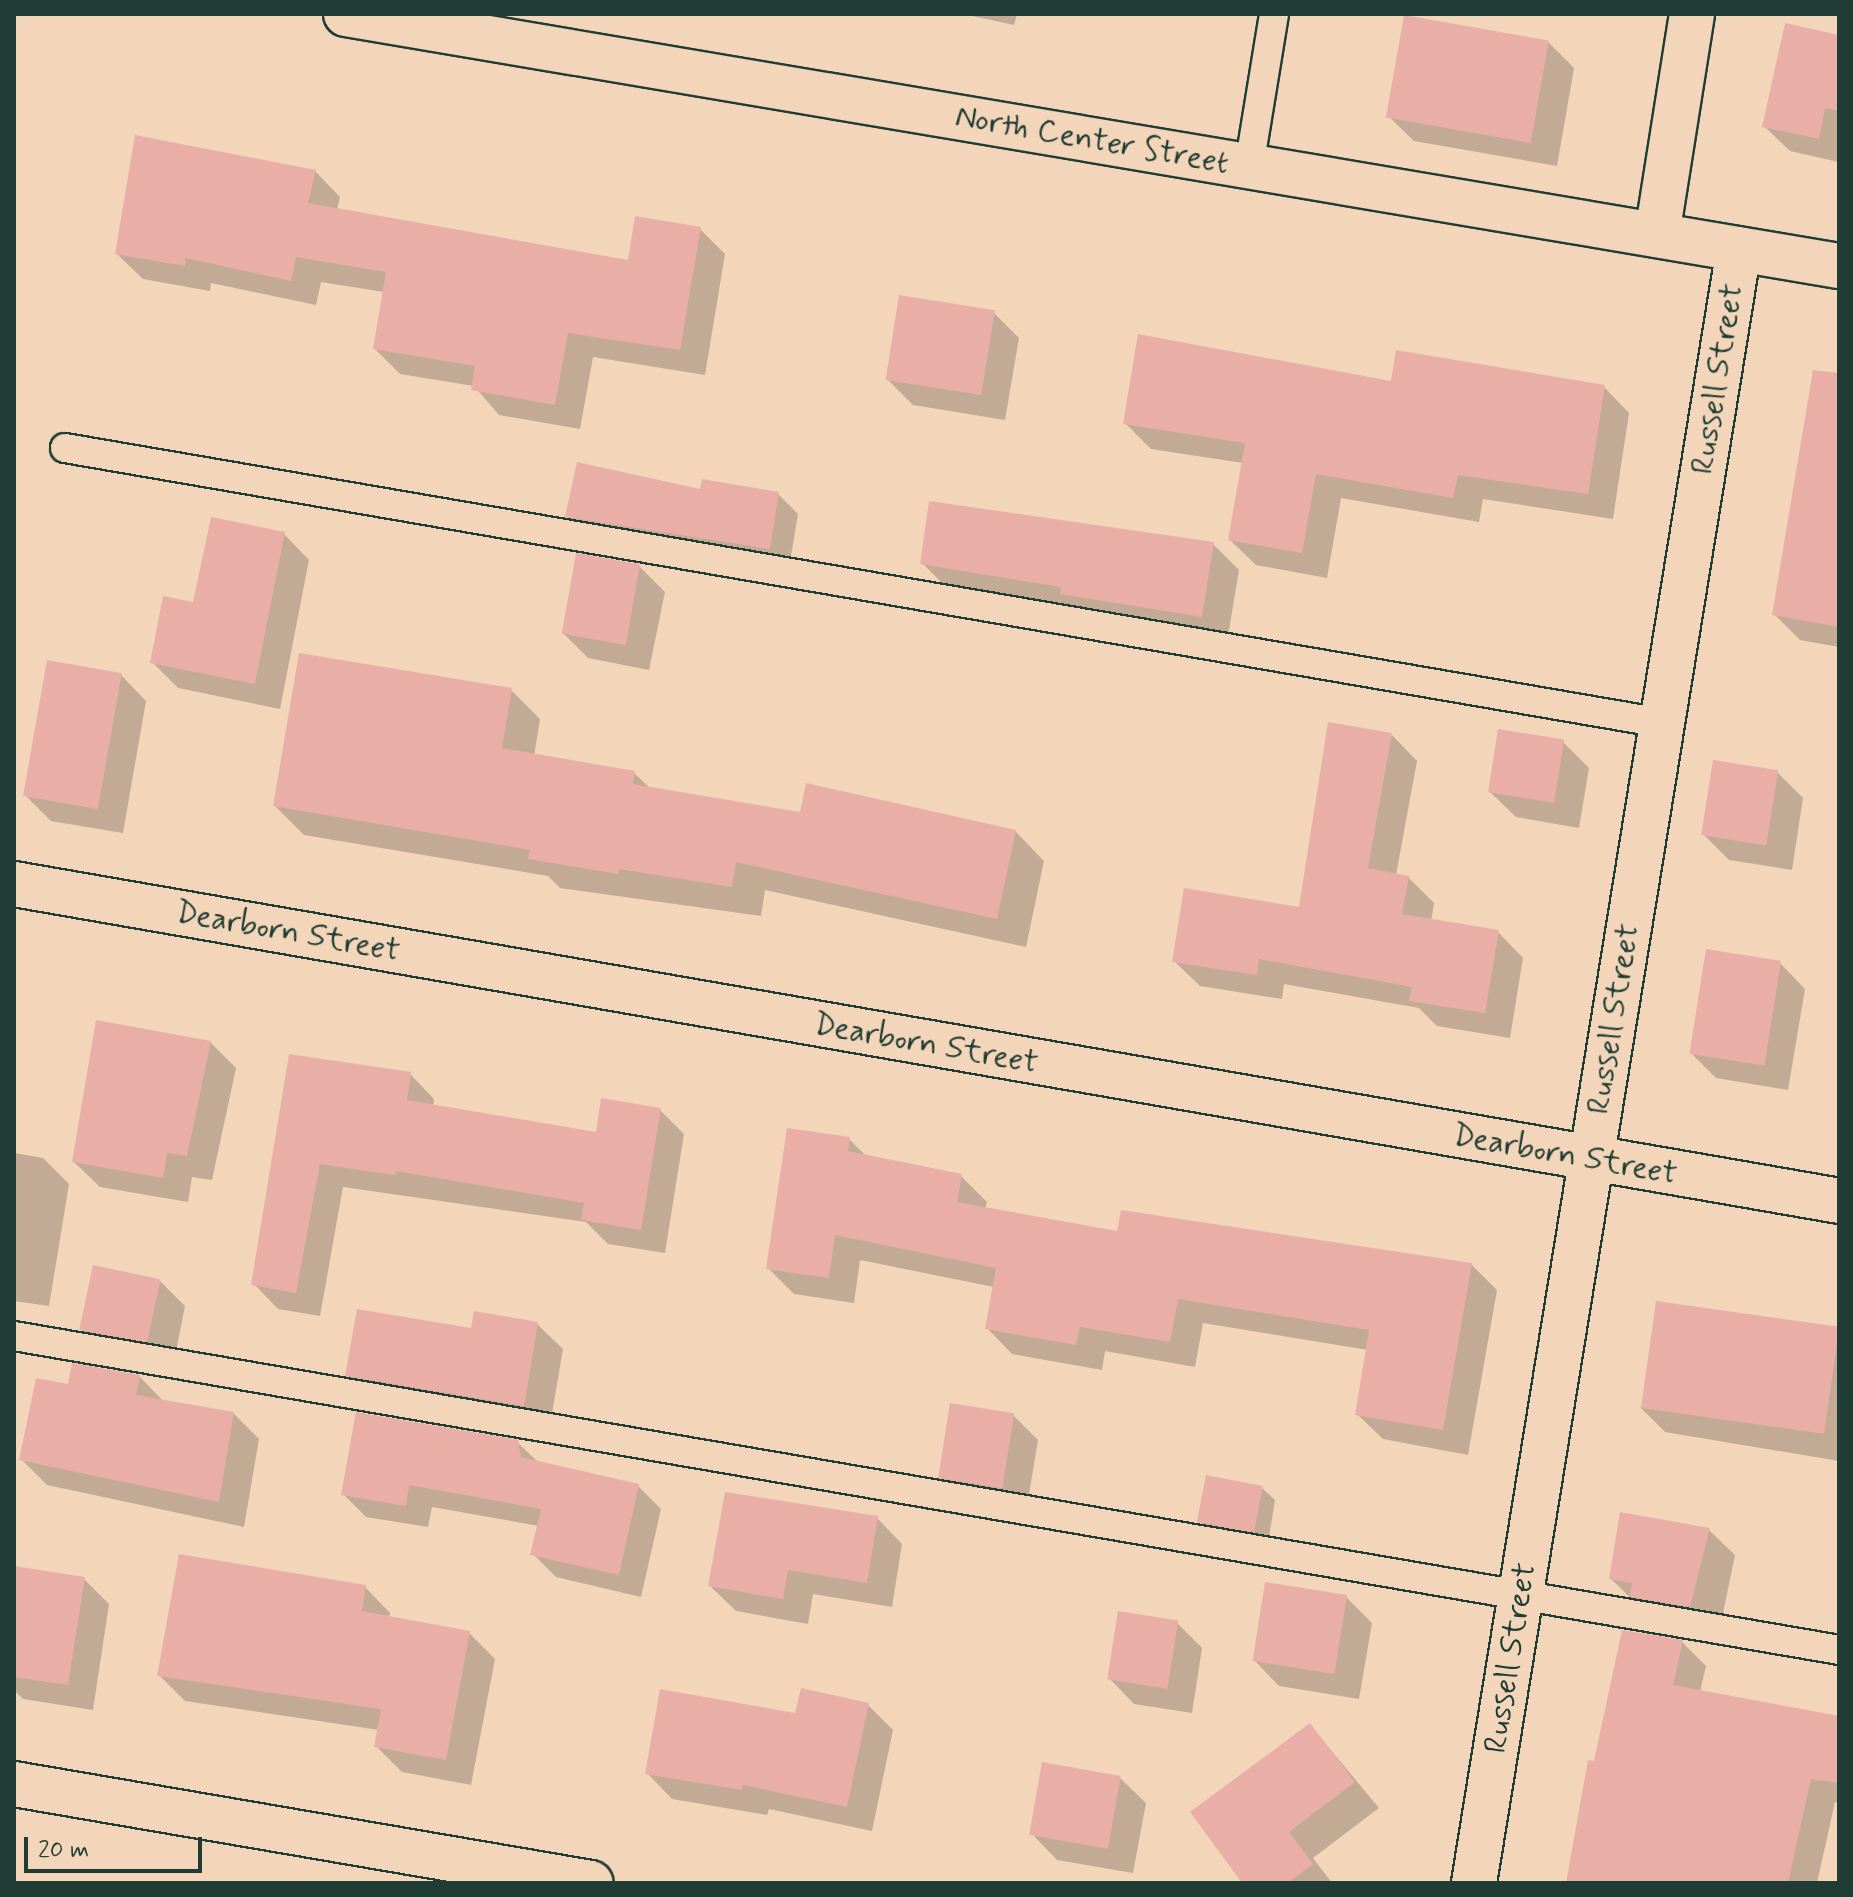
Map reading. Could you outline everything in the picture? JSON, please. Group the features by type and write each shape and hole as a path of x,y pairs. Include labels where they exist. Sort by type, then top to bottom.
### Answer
{"street":[{"name":"North Center Street","path":"346,14 1839,266"},
{"path":"1657,235 1692,14"},
{"name":"Russell Street","path":"1474,1883 1739,249"},
{"name":"Dearborn Street","path":"14,884 1839,1201"},
{"path":"14,1784 591,1883"}],"lane":[{"path":"1249,167 1274,14"},
{"path":"65,448 1662,723"},
{"path":"14,1336 1839,1650"}],"building":[{"path":"1404,15 1549,41 1531,143 1386,117"},
{"path":"1785,23 1839,35 1839,111 1825,108 1819,139 1762,127"},
{"path":"135,135 316,170 308,203 628,260 635,216 701,227 680,350 568,333 555,405 471,390 475,366 373,349 386,272 296,257 291,281 186,258 185,266 115,254"},
{"path":"899,295 995,310 981,395 886,380"},
{"path":"1138,334 1391,381 1396,350 1605,385 1588,494 1458,475 1453,498 1316,474 1302,553 1228,540 1245,443 1123,424"},
{"path":"1813,370 1839,373 1839,627 1772,615"},
{"path":"577,462 700,489 702,479 779,492 770,549 565,517"},
{"path":"929,501 1214,542 1202,617 1060,594 1061,587 920,564"},
{"path":"211,517 285,532 255,684 150,663 163,596 193,602"},
{"path":"576,553 640,564 626,645 562,634"},
{"path":"299,653 512,688 502,748 635,771 633,784 800,812 806,783 1016,830 997,919 736,862 732,887 619,869 618,874 528,859 530,850 273,806"},
{"path":"47,660 122,673 98,809 23,796"},
{"path":"1328,722 1392,733 1368,868 1409,876 1402,914 1499,930 1485,1013 1409,1001 1412,987 1259,959 1257,975 1172,962 1184,888 1299,907"},
{"path":"1498,729 1564,739 1554,803 1488,792"},
{"path":"1713,760 1778,770 1766,845 1701,835"},
{"path":"1706,949 1781,961 1764,1066 1689,1054"},
{"path":"96,1020 211,1041 187,1156 167,1153 163,1178 72,1162"},
{"path":"289,1054 411,1072 407,1100 596,1132 601,1098 661,1108 641,1230 581,1220 584,1203 396,1171 395,1175 320,1164 296,1293 251,1285"},
{"path":"787,1128 850,1137 848,1151 962,1174 957,1202 1117,1231 1121,1210 1472,1263 1443,1430 1355,1415 1369,1330 1178,1299 1170,1342 1080,1327 1076,1345 985,1329 996,1268 835,1235 829,1278 766,1269"},
{"path":"93,1265 160,1279 147,1344 79,1330"},
{"path":"1656,1301 1839,1327 1824,1434 1641,1408"},
{"path":"357,1309 471,1328 474,1311 538,1322 524,1406 345,1376"},
{"path":"72,1363 140,1375 136,1395 234,1412 219,1502 19,1460 36,1378 68,1384"},
{"path":"950,1403 1014,1413 1002,1488 938,1478"},
{"path":"356,1412 518,1440 521,1457 639,1484 619,1575 530,1555 541,1509 409,1485 406,1506 341,1495"},
{"path":"1206,1475 1263,1486 1254,1533 1197,1522"},
{"path":"725,1492 878,1516 867,1583 788,1570 783,1599 708,1586"},
{"path":"1620,1512 1710,1528 1690,1607 1629,1597 1632,1583 1609,1579"},
{"path":"179,1554 366,1585 362,1611 470,1631 446,1760 374,1747 381,1709 157,1676"},
{"path":"14,1566 85,1577 68,1685 14,1677"},
{"path":"1265,1582 1347,1595 1334,1674 1252,1661"},
{"path":"1118,1611 1178,1621 1167,1689 1107,1679"},
{"path":"1622,1630 1683,1640 1673,1685 1839,1716 1839,1783 1811,1779 1788,1883 1566,1883 1588,1760 1594,1761"},
{"path":"801,1688 869,1703 847,1807 743,1785 742,1790 645,1774 660,1689 795,1713"},
{"path":"1310,1723 1355,1782 1289,1832 1313,1864 1288,1883 1242,1883 1190,1812"},
{"path":"1042,1762 1121,1776 1108,1849 1029,1835"}]}
